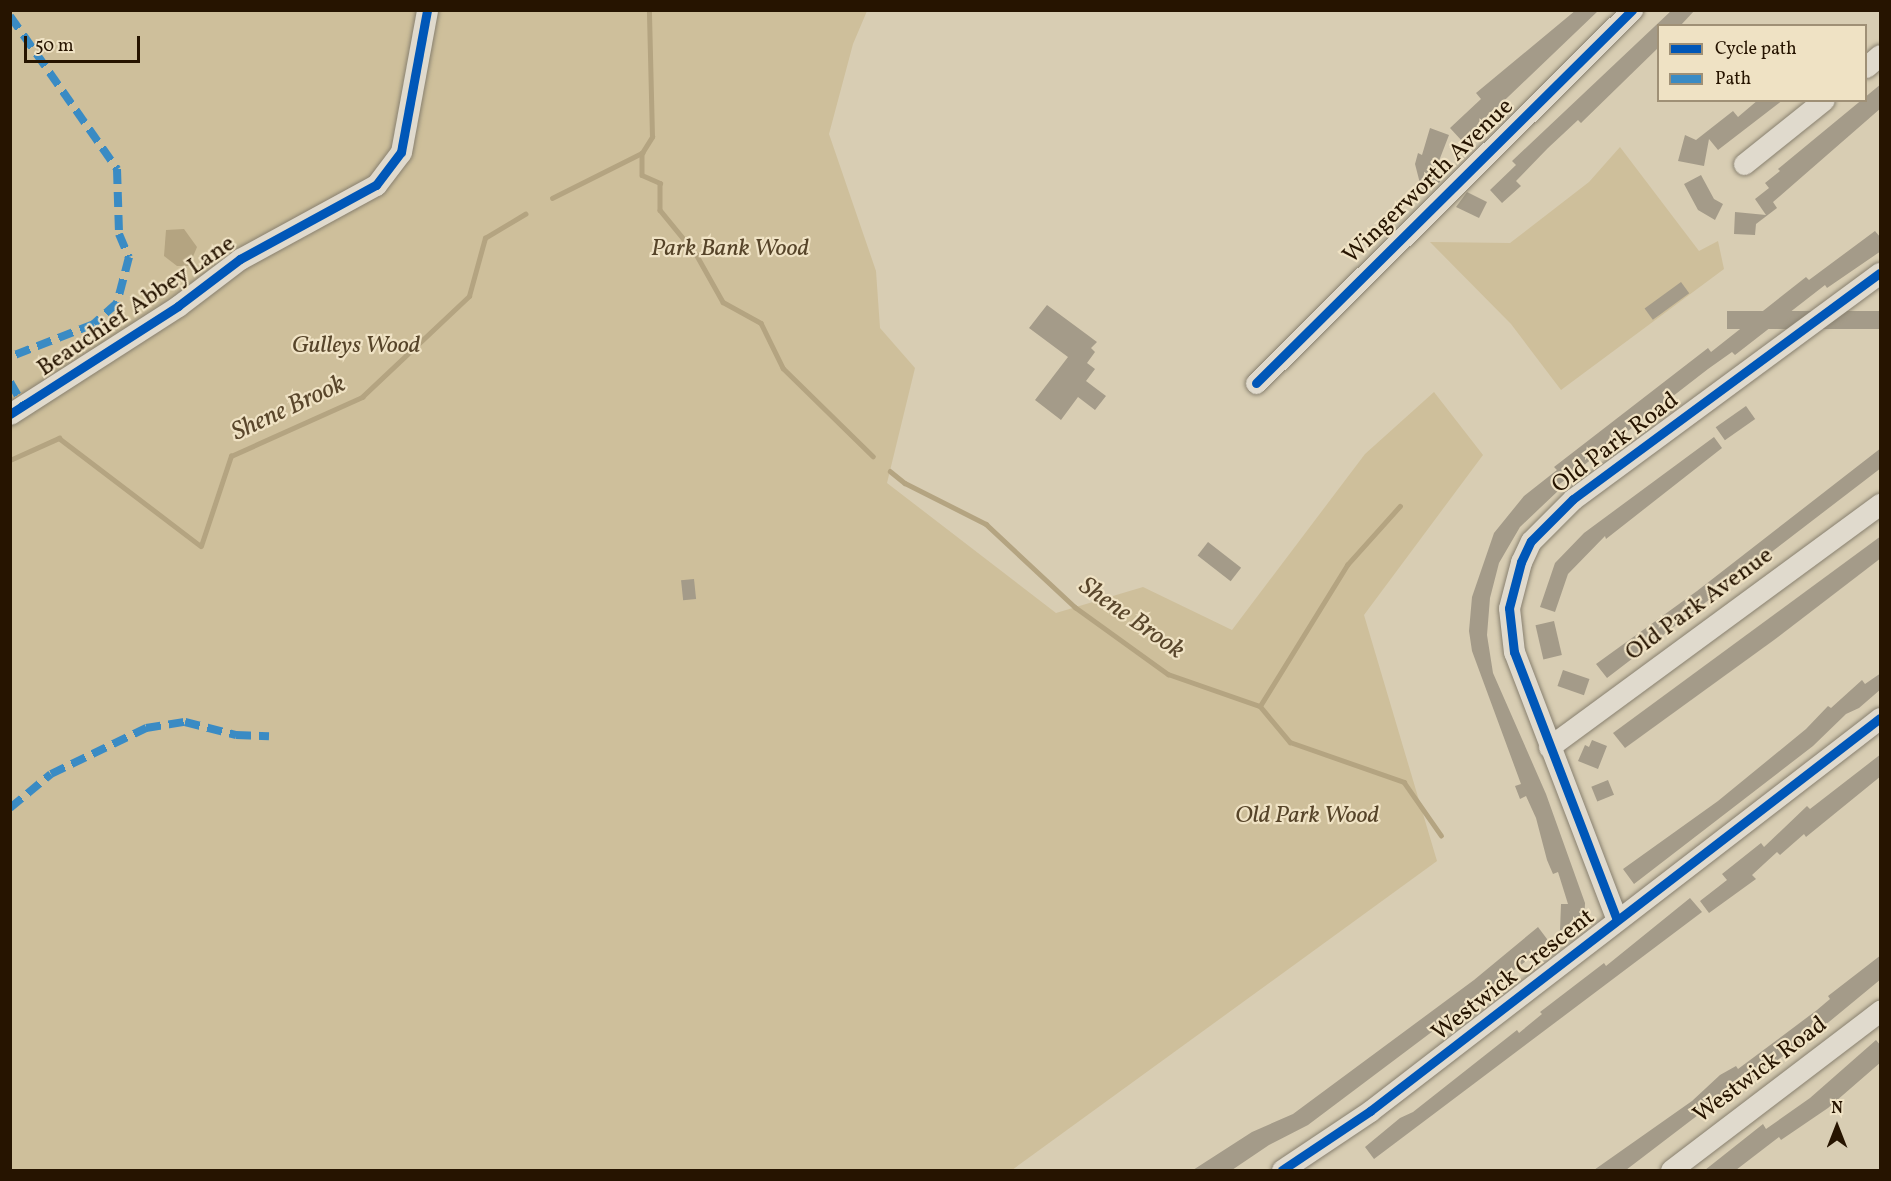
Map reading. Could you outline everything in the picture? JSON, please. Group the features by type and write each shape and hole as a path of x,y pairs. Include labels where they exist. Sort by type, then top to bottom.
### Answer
{"street":[{"name":"Beauchief Abbey Lane","path":"10,414 169,312 240,259 376,185 401,152 427,10"},
{"name":"Wingerworth Avenue","path":"1256,383 1632,10"},
{"path":"1867,66 1881,55"},
{"path":"1744,164 1822,102"},
{"name":"Old Park Road","path":"1617,920 1549,747 1509,628 1512,585 1531,541 1573,499 1881,273"},
{"name":"Old Park Avenue","path":"1549,747 1881,504"},
{"name":"Westwick Crescent","path":"1282,1170 1370,1111 1881,718"},
{"name":"Westwick Road","path":"1671,1170 1881,1011"}],"green space":[{"path":"10,11 867,11 853,44 829,134 876,271 880,328 915,368 887,483 1056,613 1143,587 1232,630 1365,454 1434,392 1483,455 1364,615 1437,861 1012,1170 11,1170"},
{"path":"1620,147 1699,251 1718,241 1724,269 1561,390 1511,324 1430,242 1510,243 1589,182"}],"shaded area":[{"path":"184,229 197,247 189,266 177,266 164,256 166,230"}],"building":[{"path":"1576,10 1599,10 1462,141 1450,128 1481,99 1476,93"},
{"path":"1672,10 1695,10 1682,24 1657,24"},
{"path":"1657,24 1657,49 1581,123 1578,120 1548,148 1516,181 1521,186 1502,203 1490,190 1516,165 1512,161"},
{"path":"1881,84 1881,108 1773,202 1777,208 1756,224 1755,235 1734,234 1735,212 1766,215 1755,199 1769,188 1765,183 1780,171 1778,169 1859,102 1867,102 1867,96"},
{"path":"1756,102 1780,102 1718,150 1709,139 1704,166 1678,161 1685,135 1696,140 1733,111 1738,117"},
{"path":"1430,128 1449,135 1437,166 1440,182 1423,195 1415,164 1418,153 1422,155"},
{"path":"1701,175 1714,199 1723,204 1715,220 1698,210 1684,184"},
{"path":"1467,192 1487,202 1479,218 1456,207"},
{"path":"1875,231 1881,238 1881,251 1827,288 1825,285 1735,355 1732,352 1708,369 1557,486 1560,489 1520,527 1499,563 1490,598 1487,635 1493,673 1546,794 1585,903 1584,930 1560,930 1561,904 1568,904 1558,872 1553,874 1547,860 1536,818 1526,796 1520,799 1515,786 1521,784 1472,651 1469,631 1472,597 1494,533 1524,496 1557,470 1554,467 1708,348 1711,352 1806,277 1809,280"},
{"path":"1681,282 1689,293 1653,320 1645,308"},
{"path":"1047,305 1097,342 1091,348 1095,352 1087,363 1095,369 1086,381 1106,396 1095,410 1078,397 1061,420 1035,400 1068,357 1029,328"},
{"path":"1727,311 1880,311 1880,329 1727,329"},
{"path":"1746,406 1755,419 1725,440 1716,427"},
{"path":"1714,437 1722,448 1606,539 1605,536 1568,574 1555,612 1540,607 1555,563 1584,533"},
{"path":"1881,448 1881,468 1607,678 1596,664 1697,591"},
{"path":"1881,536 1881,558 1774,640 1625,748 1613,733"},
{"path":"1208,542 1241,568 1231,581 1198,555"},
{"path":"694,579 696,599 683,600 681,580"},
{"path":"1554,621 1562,655 1543,659 1535,625"},
{"path":"1563,670 1589,679 1584,695 1557,686"},
{"path":"1881,673 1881,689 1859,708 1846,714 1813,746 1634,884 1623,869 1718,801 1806,729 1828,706 1831,708 1862,680 1865,684"},
{"path":"1592,740 1607,746 1598,769 1578,761 1585,745 1589,747"},
{"path":"1881,754 1881,776 1806,837 1804,834 1780,855 1777,852 1752,875 1756,879 1709,913 1700,901 1727,880 1722,874 1761,843 1764,847 1807,806 1810,809"},
{"path":"1608,780 1614,795 1597,802 1591,787"},
{"path":"1690,898 1702,912 1374,1159 1365,1147 1400,1118 1413,1112 1517,1030 1519,1033 1542,1014 1540,1012 1604,963 1606,966"},
{"path":"1538,927 1550,943 1308,1125 1269,1145 1232,1170 1193,1170 1252,1132 1293,1114 1474,980"},
{"path":"1881,955 1881,979 1818,1031 1738,1088 1736,1086 1626,1170 1594,1170 1692,1101 1720,1075 1736,1066 1738,1069 1817,1010 1830,999 1828,996"},
{"path":"1876,1040 1881,1046 1881,1062 1828,1108 1781,1140 1779,1137 1736,1170 1705,1170 1763,1124 1766,1129 1810,1098"}],"waterway":[{"name":"Shene Brook","path":"552,198 642,153 652,137 649,10"},
{"name":"Shene Brook","path":"642,153 642,175 660,183 660,210 696,254 723,302 761,323 783,368 873,456"},
{"name":"Shene Brook","path":"10,460 59,438 201,546 231,456 362,397 469,296 485,238 525,214"},
{"name":"Shene Brook","path":"890,471 905,483 986,524 1075,607 1168,674 1260,706 1290,742 1404,782 1441,835"},
{"path":"1260,706 1347,565 1400,506"}],"marked path":[{"path":"10,16 117,169 119,234 129,257 117,303 94,324 10,357"},
{"path":"10,382 24,406"},
{"path":"10,808 51,774 146,728 185,722 236,735 269,736"}],"cycle path":[{"path":"10,414 178,306 240,259 376,185 401,152 427,10"},
{"path":"1256,383 1632,10"},
{"path":"1617,920 1514,652 1509,608 1521,562 1531,541 1573,499 1880,273"},
{"path":"1282,1170 1370,1111 1880,718"}],"park label":[{"name":"Park Bank Wood","path":"730,250"},
{"name":"Gulleys Wood","path":"356,347"},
{"name":"Old Park Wood","path":"1307,817"}]}
